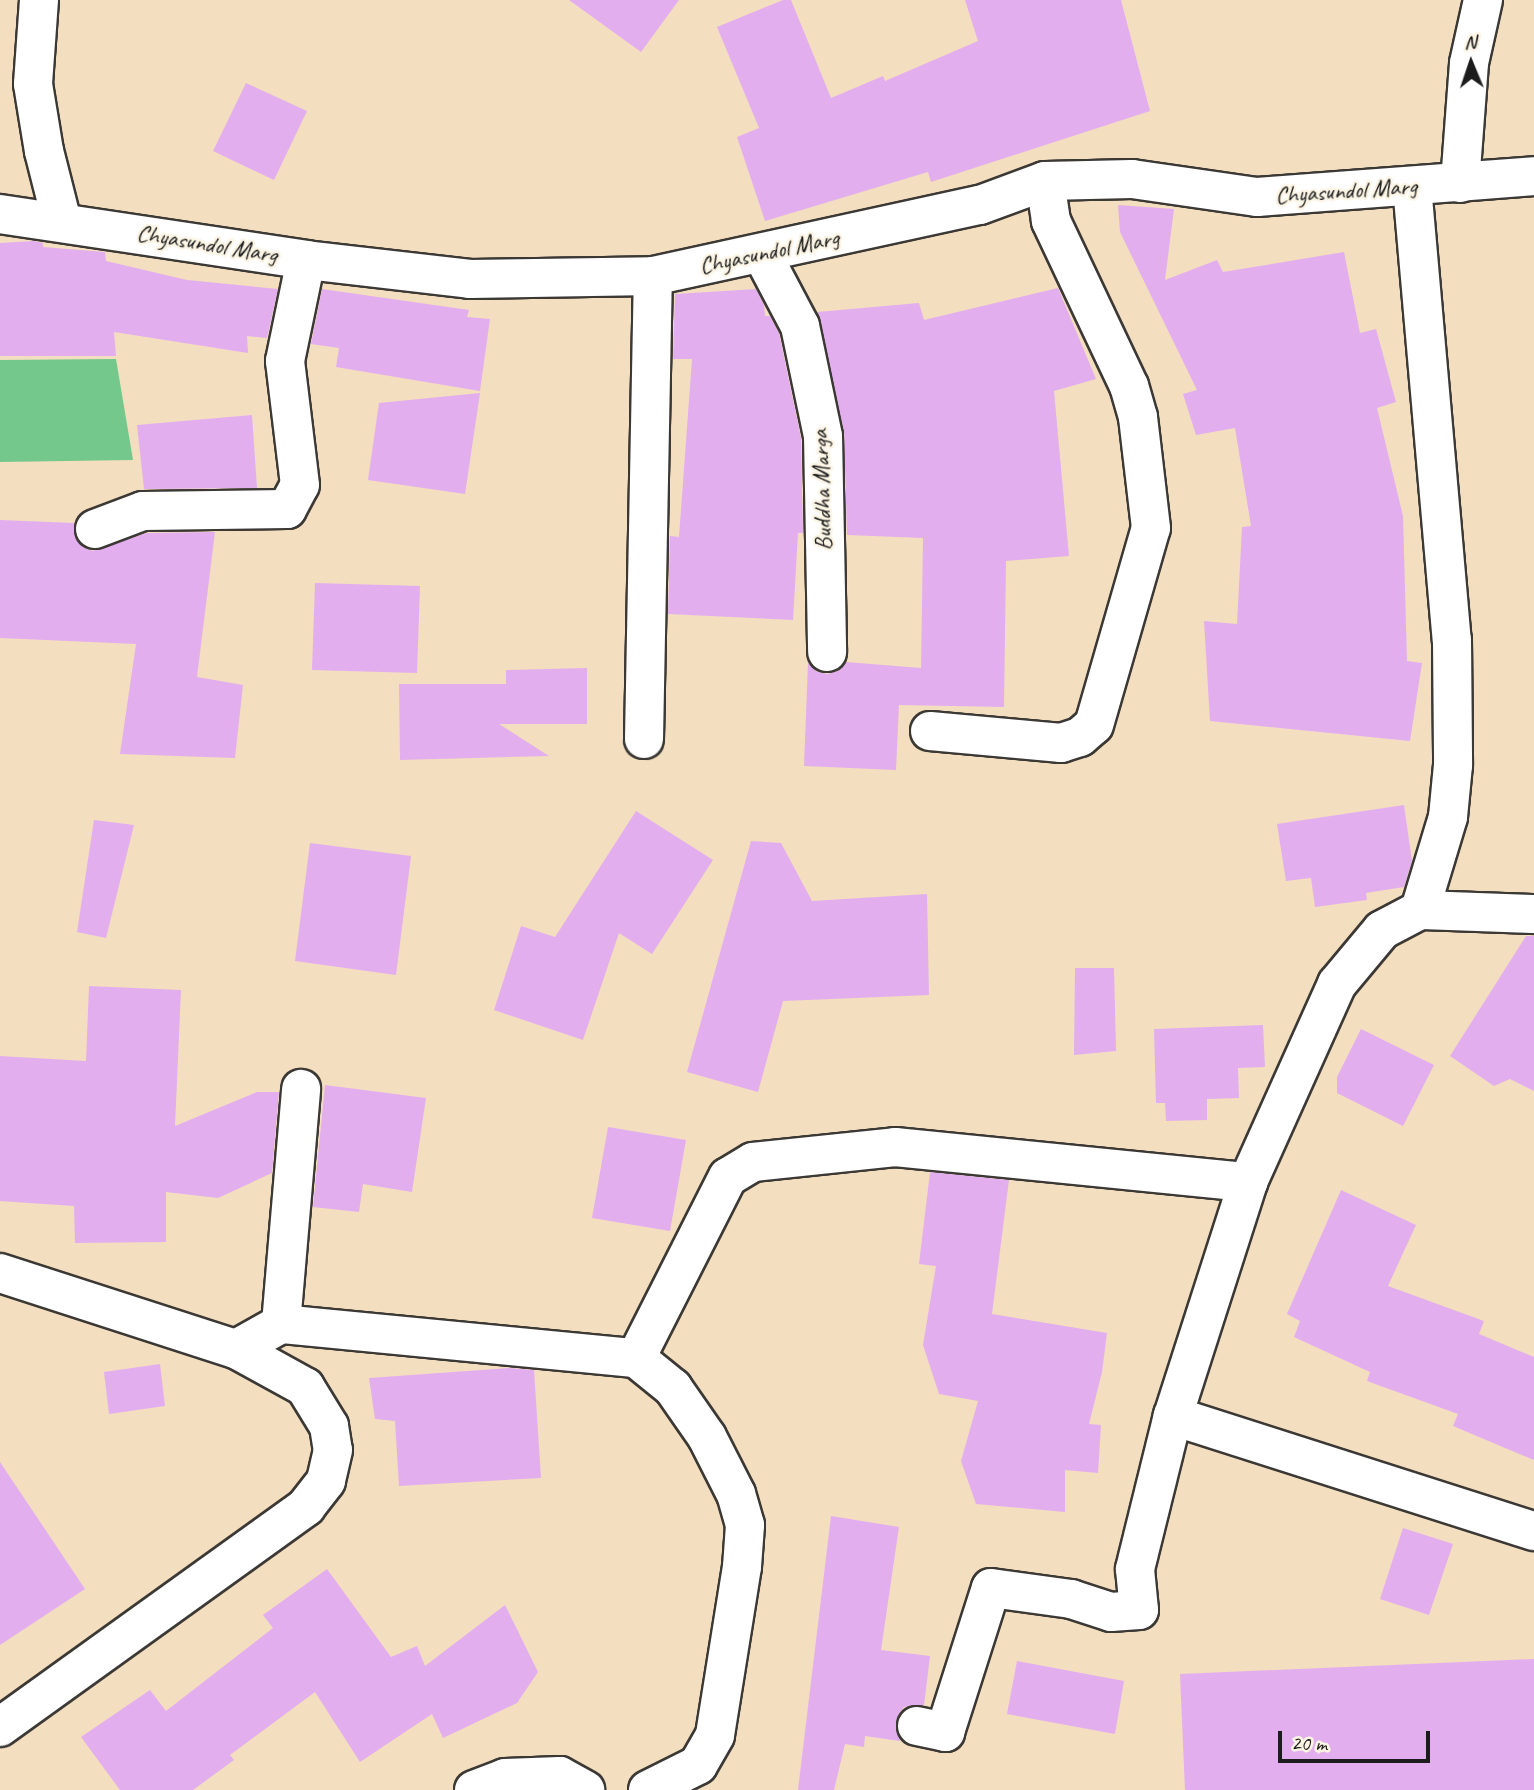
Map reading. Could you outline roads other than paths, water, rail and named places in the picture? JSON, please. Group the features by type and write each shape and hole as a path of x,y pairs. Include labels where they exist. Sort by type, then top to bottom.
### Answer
{"street":[{"path":"39,0 33,83 44,151 62,222"},
{"path":"1460,183 1469,63 1483,0"},
{"name":"Chyasundol Marg","path":"0,214 306,260 470,279 653,276 981,205 1045,181 1132,179 1257,197 1534,176"},
{"path":"930,731 1061,743 1080,737 1094,726 1151,528 1138,417 1129,386 1051,221 1045,181"},
{"path":"1412,186 1433,395 1452,640 1453,737 1448,817 1420,910"},
{"name":"Buddha Marga","path":"762,254 800,326 823,436 827,652"},
{"path":"95,529 143,511 287,509 300,485 285,361 306,260"},
{"path":"644,739 653,276"},
{"path":"917,1726 945,1732 991,1588 1071,1599 1111,1612 1139,1610 1135,1569 1173,1416 1248,1182 1337,984 1382,930 1420,910 1534,914"},
{"path":"281,1324 301,1089"},
{"path":"636,1358 728,1177 753,1162 895,1147 1248,1182"},
{"path":"0,1273 236,1349 305,1387 329,1426 333,1450 326,1481 306,1507 0,1727"},
{"path":"236,1349 281,1324 636,1358 673,1388 707,1437 736,1494 745,1525 742,1567 715,1735 698,1765 648,1790"},
{"path":"1173,1416 1534,1531"},
{"path":"474,1790 505,1778 560,1776 584,1790"}]}
